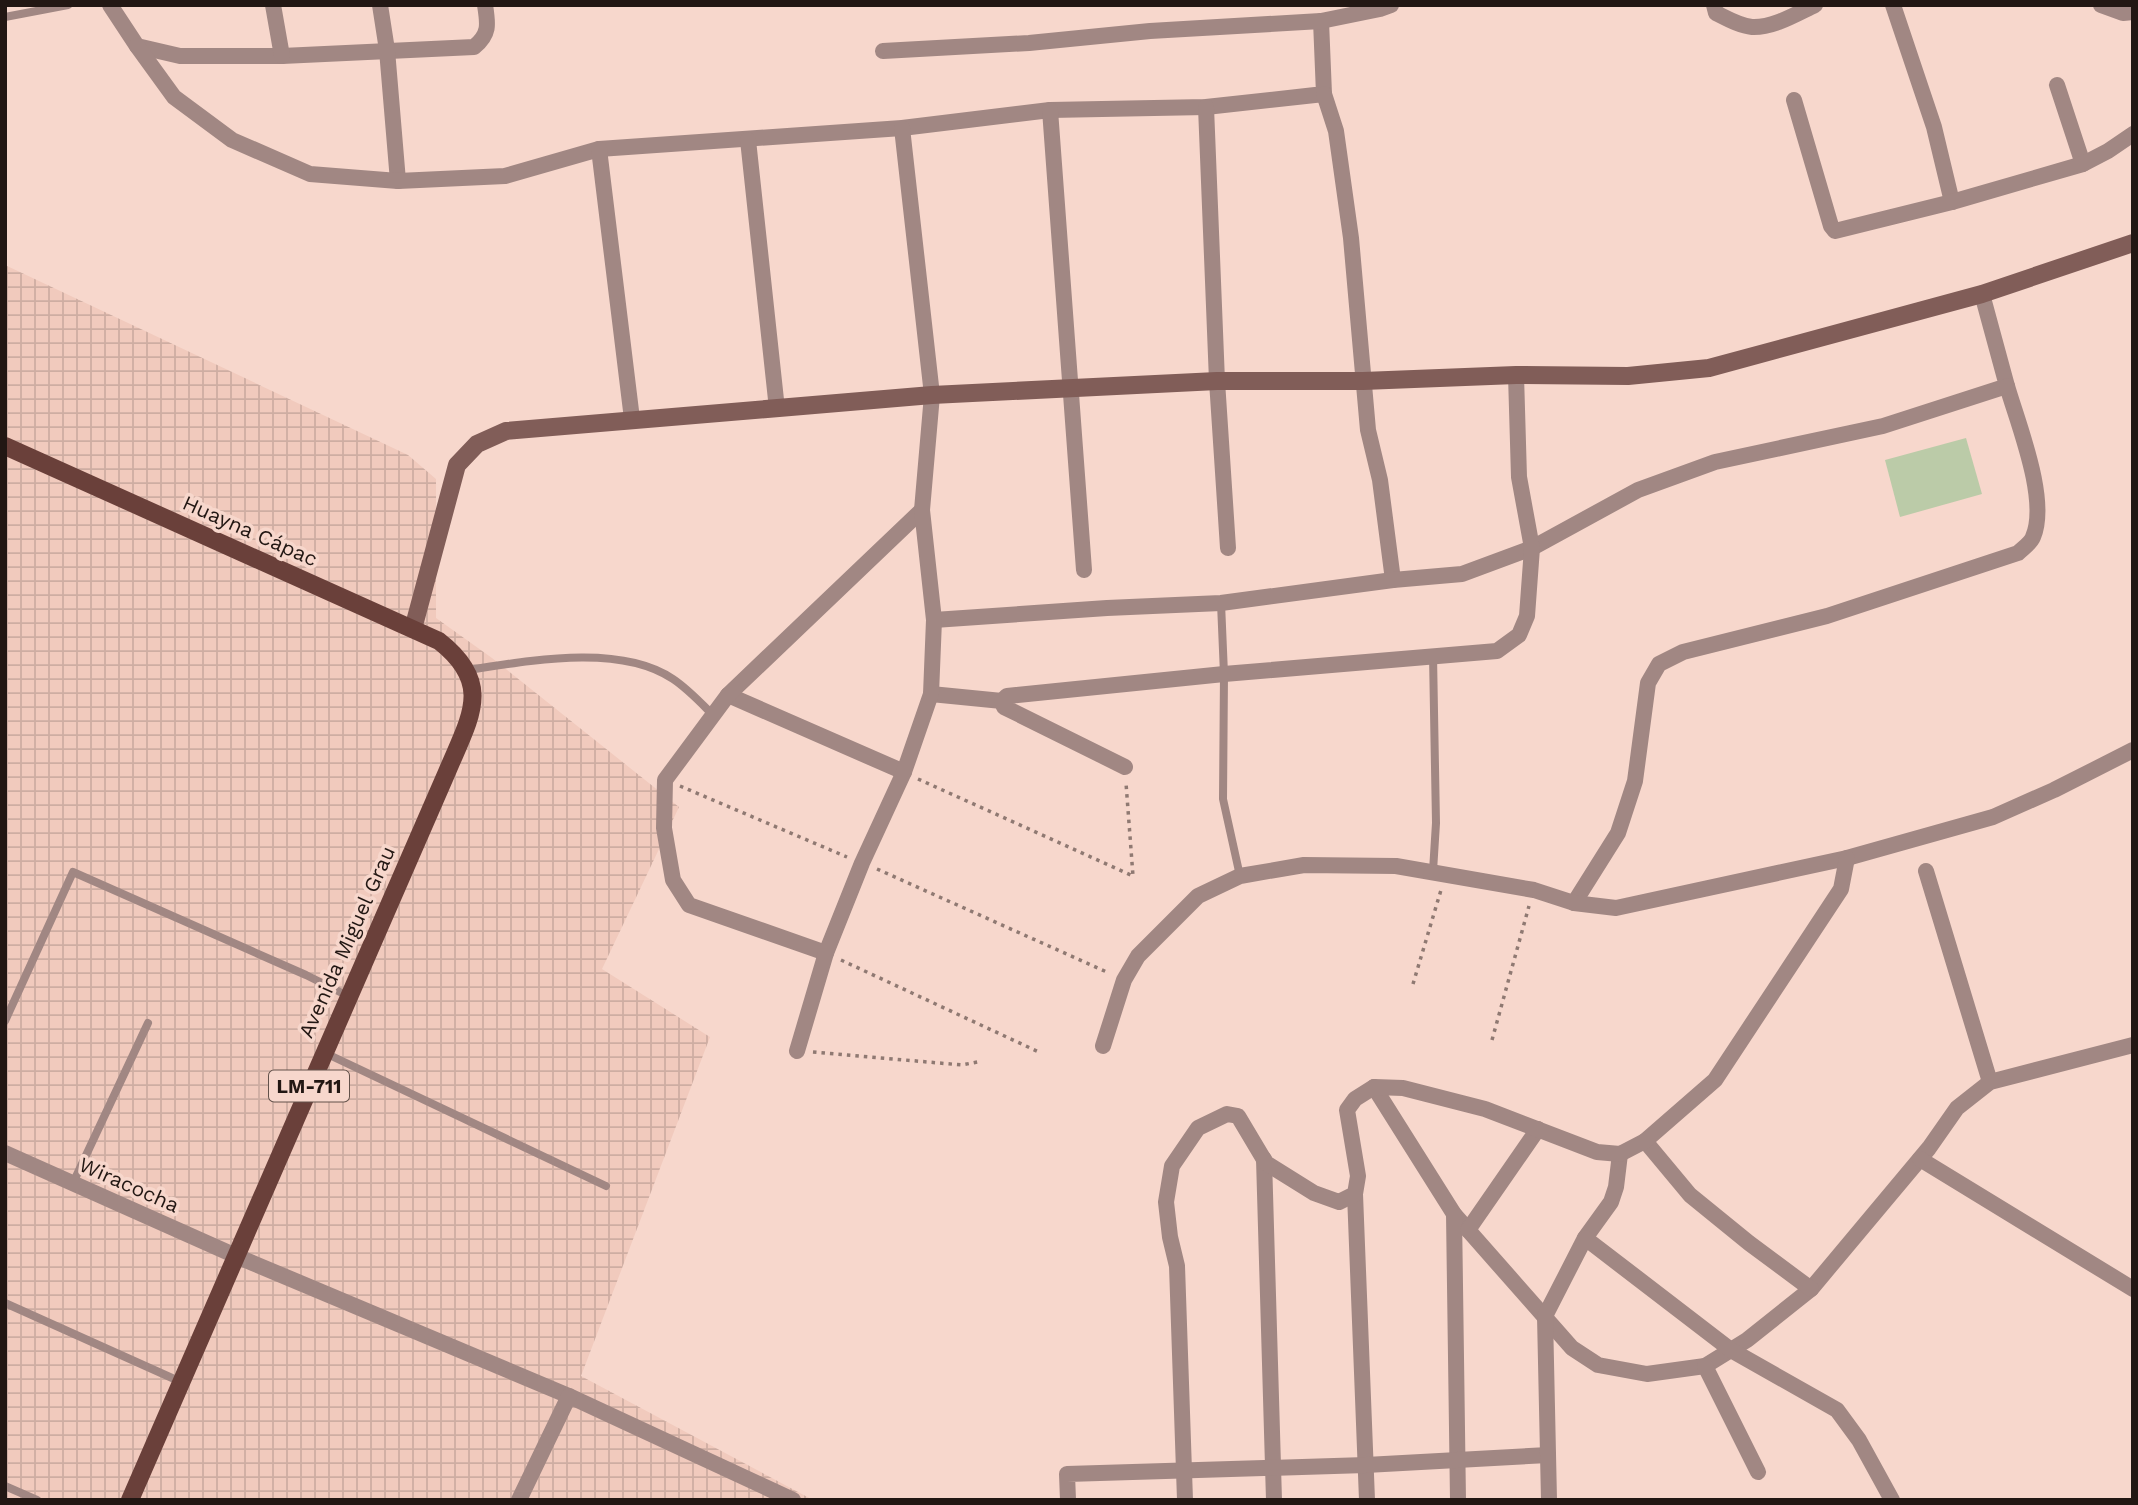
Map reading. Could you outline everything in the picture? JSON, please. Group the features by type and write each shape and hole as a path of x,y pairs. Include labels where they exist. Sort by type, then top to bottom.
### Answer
{"main road":[{"name":"Huayna Cápac","path":"5,446 439,641 456,655 468,670"},
{"name":"Avenida Miguel Grau","path":"130,1500 463,734 472,704 473,685 468,670"}],"street":[{"path":"110,5 174,97 232,140 310,174 398,181 505,176 599,149 902,128 1050,110 1206,107 1324,94"},
{"path":"273,5 282,56"},
{"path":"380,5 387,50 398,181"},
{"path":"137,46 180,56 282,56 474,47 484,38 488,27 485,5"},
{"path":"883,51 1321,21 1391,5"},
{"path":"1714,5 1716,13 1742,25 1755,27 1783,20 1815,5"},
{"path":"1893,5 1934,127 1952,202"},
{"path":"2101,5 2123,13 2133,12"},
{"path":"1321,21 1324,94 1336,131 1349,224 1368,430 1380,480 1393,580"},
{"path":"2057,85 2083,164"},
{"path":"1794,100 1833,229 1952,202 2083,164 2108,152 2133,134"},
{"path":"1206,107 1217,381 1228,548"},
{"path":"1050,110 1084,570"},
{"path":"797,1051 826,953 862,863 904,772 931,694 934,621 922,510 932,395 902,128"},
{"path":"748,140 777,409"},
{"path":"599,149 632,419"},
{"path":"413,629 457,465 477,444 506,431 932,395 1217,381 1363,381 1516,375 1628,376 1709,368 1982,294 2133,243"},
{"path":"1574,903 1618,833 1635,781 1648,683 1660,664 1683,652 1828,616 2018,553 2033,539 2038,518 2038,495 1982,294"},
{"path":"1002,701 1007,696 1224,674 1497,651 1519,635 1527,616 1532,548 1520,477 1516,375"},
{"path":"934,621 1107,608 1222,603 1393,580 1462,574 1532,548 1638,490 1715,462 1883,426 2007,386"},
{"path":"826,953 689,905 673,880 664,828 665,780 728,695 922,510"},
{"path":"931,694 1002,701"},
{"path":"728,695 904,772"},
{"path":"1002,701 1004,707 1125,767"},
{"path":"1103,1046 1124,980 1138,956 1198,896 1240,876 1304,865 1396,866 1534,890 1574,903 1616,908 1847,858 1993,817 2133,750"},
{"path":"1367,1500 1355,1194 1358,1176 1347,1110 1355,1099 1374,1087 1403,1088 1485,1109 1597,1152 1620,1154 1645,1141 1715,1080 1841,889 1847,858"},
{"path":"1926,871 1990,1082"},
{"path":"1374,1087 1454,1214 1572,1348 1598,1365 1647,1374 1705,1366 1731,1350 1811,1289 1920,1159 1957,1108 1990,1082 2133,1045"},
{"path":"1185,1500 1177,1266 1166,1202 1172,1166 1198,1128 1227,1114 1233,1114 1238,1116 1266,1163 1314,1193 1339,1202 1355,1194"},
{"path":"1468,1230 1538,1129"},
{"path":"1645,1141 1690,1195 1811,1289"},
{"name":"Wiracocha","path":"5,1153 236,1256 569,1396 793,1500"},
{"path":"1549,1500 1545,1316 1585,1238 1611,1202 1616,1187 1620,1154"},
{"path":"1264,1159 1274,1500"},
{"path":"1920,1159 2133,1289"},
{"path":"1454,1214 1458,1500"},
{"path":"1585,1238 1731,1350 1837,1410 1859,1440 1892,1500"},
{"path":"1705,1366 1758,1472"},
{"path":"519,1500 569,1396"},
{"path":"1068,1500 1067,1474 1366,1465 1548,1455"}],"lane":[{"path":"5,18 68,5"},
{"path":"1222,603 1223,799 1240,876"},
{"path":"1433,655 1439,873"},
{"path":"468,670 552,657 641,663 674,679 713,715"},
{"path":"5,1021 73,872 348,996"},
{"path":"73,1183 148,1023"},
{"path":"323,1052 606,1186"},
{"path":"5,1303 181,1382"},
{"path":"5,1486 37,1500"}],"path":[{"path":"904,772 1133,876 1125,767"},
{"path":"665,780 862,863 1124,980"},
{"path":"1413,984 1439,873"},
{"path":"1492,1040 1534,890"},
{"path":"826,953 1041,1053"},
{"path":"797,1051 962,1065 982,1061"}],"shaded area":[{"path":"5,265 408,455 436,479 436,618 492,658 679,807 602,969 710,1037 581,1376 813,1500 5,1500"}],"green space":[{"path":"1966,438 1982,494 1900,517 1885,460"}]}
